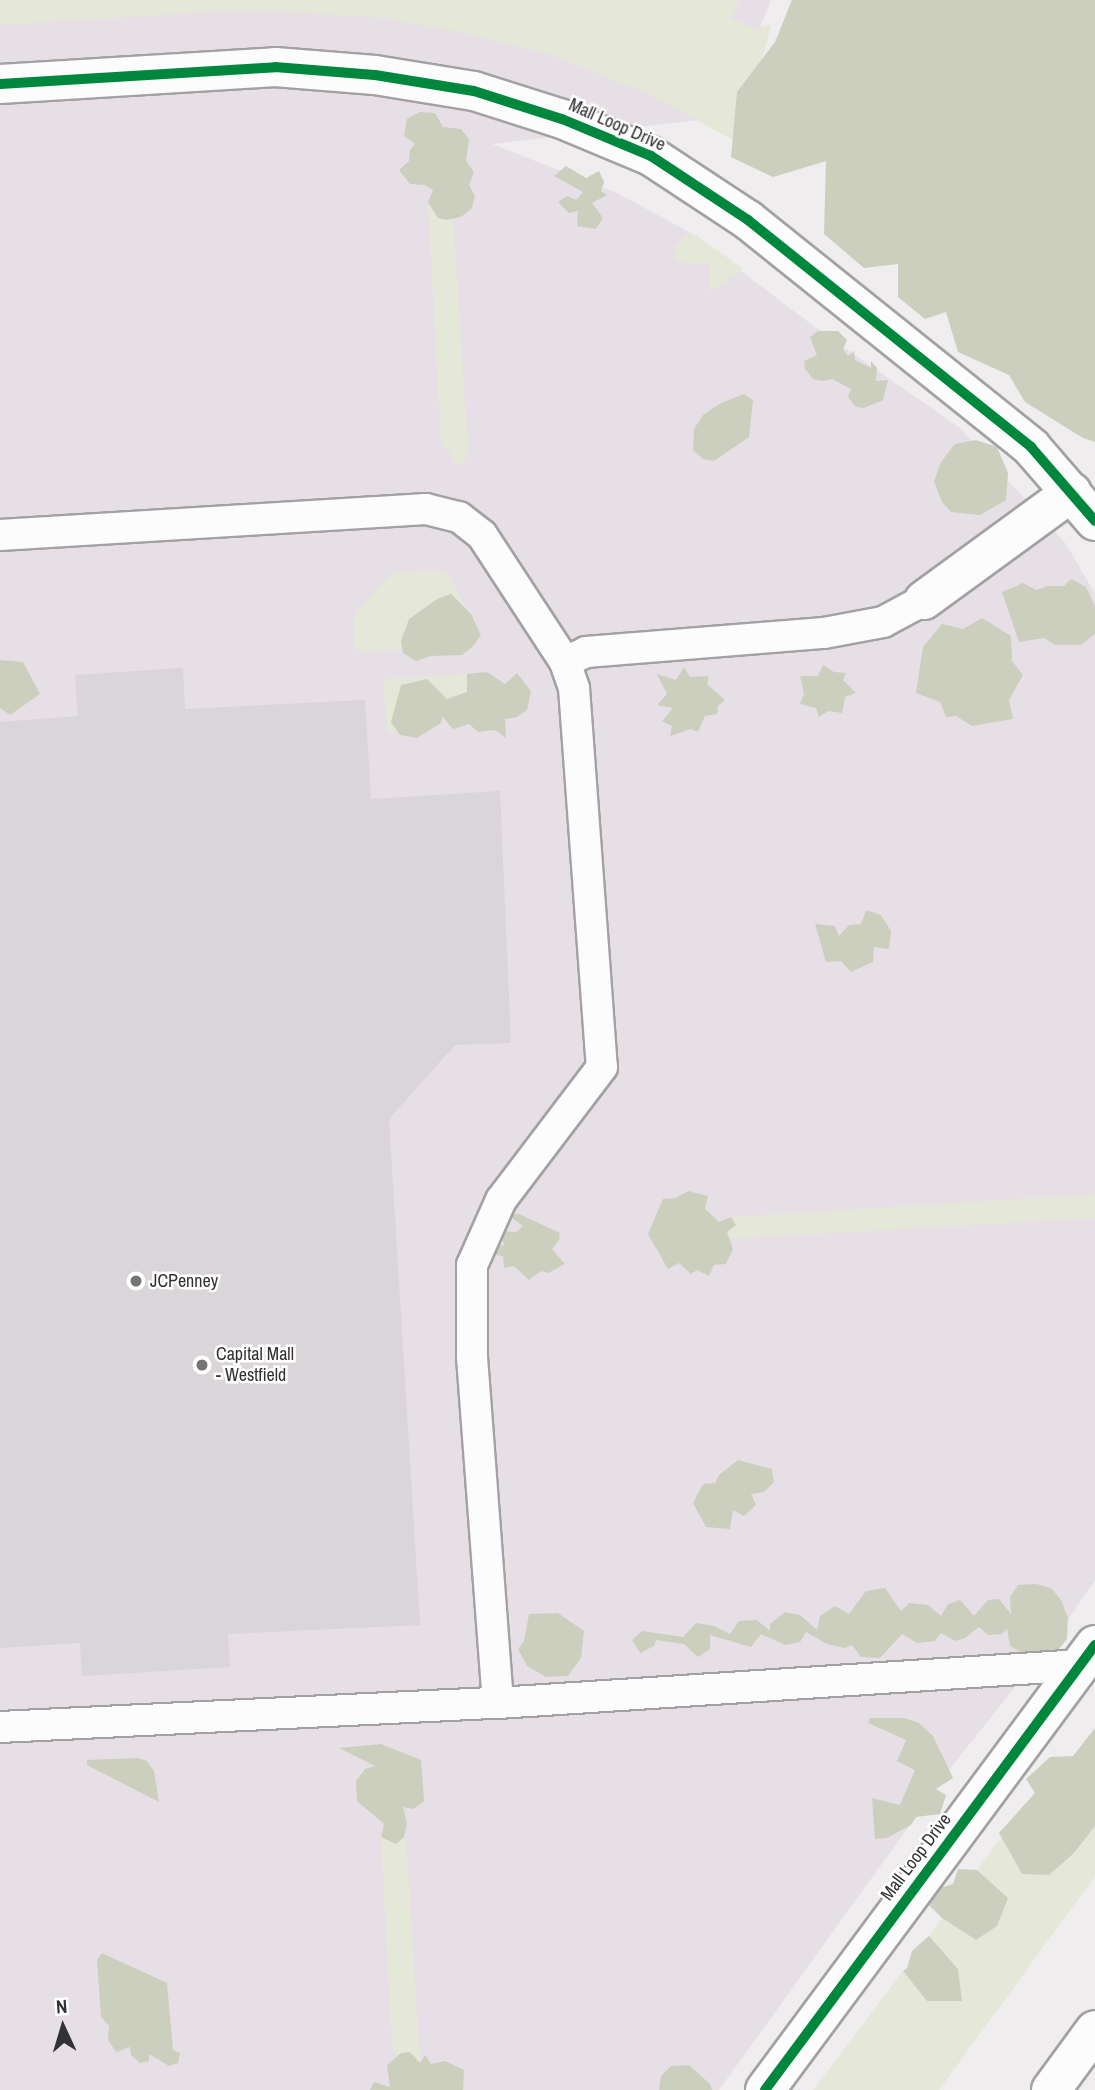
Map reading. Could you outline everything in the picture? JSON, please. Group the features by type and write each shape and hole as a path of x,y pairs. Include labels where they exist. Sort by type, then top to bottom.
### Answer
{"street":[{"name":"Mall Loop Drive","path":"0,83 289,68 375,75 474,91 562,119 650,156 748,220 974,398 1087,500"},
{"path":"924,600 1087,500"},
{"name":"Mall Loop Drive","path":"765,2090 1088,1655"},
{"path":"1051,2090 1091,2044"}],"lane":[{"path":"0,535 426,509 458,517 482,536 565,662 575,688 602,1067 500,1200 472,1265 472,1357 498,1703"},
{"path":"565,662 586,652 824,634 883,622 924,600"},
{"path":"0,1727 498,1703 1088,1655"}],"shaded area":[{"path":"0,0 771,0 724,117 492,144 617,193 689,232 815,327 960,428 1066,544 1095,594 1095,1580 1063,1627 956,1761 719,2090 0,2090"},
{"path":"0,0 739,0 731,19 754,28 771,25 740,144 649,94 546,53 454,31 382,18 292,12 210,12 0,25"},
{"path":"428,202 438,218 453,218 468,450 464,464 454,463 449,451 441,443"},
{"path":"688,235 696,235 743,269 709,292 710,265 674,261 676,245"},
{"path":"442,570 448,573 465,607 451,594 401,641 402,649 359,652 354,646 353,619 357,611 391,574 400,571"},
{"path":"467,674 467,692 447,699 397,707 391,722 398,731 387,732 383,679"},
{"path":"1095,1194 1095,1218 727,1239 727,1232 735,1225 731,1217"},
{"path":"1095,1826 1095,1876 939,2090 813,2090 903,1971 927,2001 958,1969 929,1936 942,1918 976,1940 1008,1898 977,1870 1002,1837 1022,1874 1074,1853"},
{"path":"381,1837 395,1844 406,1838 420,2063 398,2058 392,2047"}],"green space":[{"path":"792,0 1095,0 1095,442 1083,438 1025,402 1009,375 958,352 946,312 925,319 898,297 898,264 864,268 824,234 826,161 773,177 731,157 737,92 775,42"},
{"path":"420,112 435,113 443,127 461,129 469,139 466,161 474,172 469,185 475,196 472,208 461,217 446,220 438,218 428,202 433,190 425,185 410,184 399,170 409,161 410,150 415,144 404,136 407,119"},
{"path":"566,166 586,178 599,171 604,182 601,191 607,195 592,203 603,218 596,229 577,226 578,211 569,213 558,202 567,196 576,200 583,192 554,176"},
{"path":"818,331 838,331 847,340 843,349 848,356 854,351 855,360 871,368 871,361 877,368 876,381 888,380 883,400 864,408 856,407 848,397 851,389 832,379 813,379 805,369 804,361 817,355 810,337"},
{"path":"744,394 753,400 749,437 714,461 703,459 693,450 694,429 703,415 721,403"},
{"path":"976,440 997,447 1008,473 1006,500 980,515 951,512 942,502 934,481 941,462 955,444"},
{"path":"1071,579 1086,587 1095,606 1095,634 1081,645 1055,645 1044,638 1019,642 1002,592 1023,583 1036,590 1048,586 1064,586"},
{"path":"451,594 471,614 481,635 473,646 462,655 431,656 416,661 403,653 401,641 409,619 437,599"},
{"path":"982,618 1011,636 1012,661 1023,675 1009,700 1013,719 972,726 956,716 946,717 940,702 916,693 923,647 942,624 963,629"},
{"path":"0,660 23,662 40,694 10,715 0,708"},
{"path":"823,665 834,672 846,673 843,680 856,693 845,697 842,713 828,711 819,717 816,708 800,704 804,694 800,676 818,676"},
{"path":"684,667 690,677 709,676 707,684 725,700 718,706 717,714 705,716 698,732 691,729 670,736 672,726 662,721 673,708 657,705 667,694 657,674 676,680"},
{"path":"487,672 505,684 517,673 531,691 527,710 517,717 505,719 506,738 495,730 478,732 469,724 453,729 442,716 441,723 417,738 400,735 391,722 401,685 427,679 447,699 467,692 467,674"},
{"path":"866,910 881,915 891,931 889,949 874,947 873,962 851,972 841,961 826,962 815,924 835,926 839,936 849,925 861,924"},
{"path":"688,1191 708,1196 705,1209 719,1222 731,1217 736,1225 727,1232 733,1249 726,1264 714,1265 709,1276 697,1270 691,1274 679,1263 668,1269 648,1234 663,1199 676,1198"},
{"path":"519,1214 560,1233 559,1240 552,1249 565,1264 548,1273 541,1271 529,1280 514,1266 504,1268 503,1256 487,1254 488,1248 505,1245 496,1231 516,1232 523,1226 508,1215"},
{"path":"738,1460 772,1469 774,1482 764,1492 751,1494 756,1505 744,1516 733,1510 730,1529 706,1527 693,1503 703,1484 715,1483 719,1475"},
{"path":"1036,1584 1051,1588 1061,1600 1068,1618 1067,1639 1059,1649 1044,1654 1026,1655 1010,1646 1007,1629 1002,1634 988,1635 979,1627 965,1638 955,1641 941,1633 935,1641 917,1643 902,1634 880,1658 861,1657 852,1645 845,1648 827,1644 806,1632 800,1642 785,1645 761,1634 751,1647 710,1635 710,1649 698,1657 684,1644 656,1640 654,1646 640,1653 632,1640 642,1631 683,1637 696,1623 714,1626 730,1634 739,1621 757,1620 770,1631 770,1624 785,1612 800,1615 817,1630 820,1616 835,1606 849,1614 866,1591 885,1588 901,1611 909,1603 928,1605 941,1616 948,1604 960,1600 974,1616 988,1600 999,1599 1011,1614 1010,1597 1018,1585"},
{"path":"558,1613 584,1631 581,1658 568,1676 546,1677 527,1666 518,1649 524,1641 529,1614"},
{"path":"870,1718 904,1718 919,1723 933,1736 953,1778 936,1789 946,1795 940,1814 916,1817 911,1825 887,1838 875,1839 872,1798 900,1805 915,1770 897,1761 906,1740 868,1723"},
{"path":"1095,1728 1095,1826 1074,1853 1049,1875 1022,1874 999,1833 1035,1793 1026,1779 1050,1757 1073,1756"},
{"path":"381,1744 421,1760 424,1801 414,1809 403,1807 407,1823 404,1837 396,1844 381,1837 384,1824 357,1801 356,1781 365,1769 375,1766 339,1748"},
{"path":"138,1758 147,1761 154,1771 159,1802 87,1765 87,1760"},
{"path":"958,1869 977,1870 1008,1898 997,1926 976,1940 942,1918 926,1902 930,1891 953,1884"},
{"path":"929,1936 958,1969 962,2001 927,2001 903,1971 907,1968 912,1951"},
{"path":"102,1953 167,1983 173,2050 180,2053 178,2063 169,2066 149,2054 149,2061 140,2063 131,2055 130,2047 116,2052 108,2040 109,2026 101,2017 97,1960"},
{"path":"410,2052 420,2063 425,2055 431,2064 445,2061 464,2070 463,2090 370,2090 374,2082 390,2087 387,2065 401,2053"},
{"path":"689,2065 710,2084 712,2090 659,2090 661,2076 671,2066"}],"building":[{"name":"Capital Mall - Westfield","path":"183,668 185,709 365,700 371,799 500,791 511,1043 455,1045 389,1119 420,1625 228,1634 230,1667 82,1676 80,1643 0,1648 0,722 78,716 75,675"}],"cycle path":[{"path":"0,84 275,67 375,75 474,91 562,119 651,156 748,220 1031,447 1095,521"},
{"path":"765,2090 1095,1645"}],"place":[{"name":"JCPenney","path":"136,1281"},
{"name":"Capital Mall - Westfield","path":"202,1365"}]}
